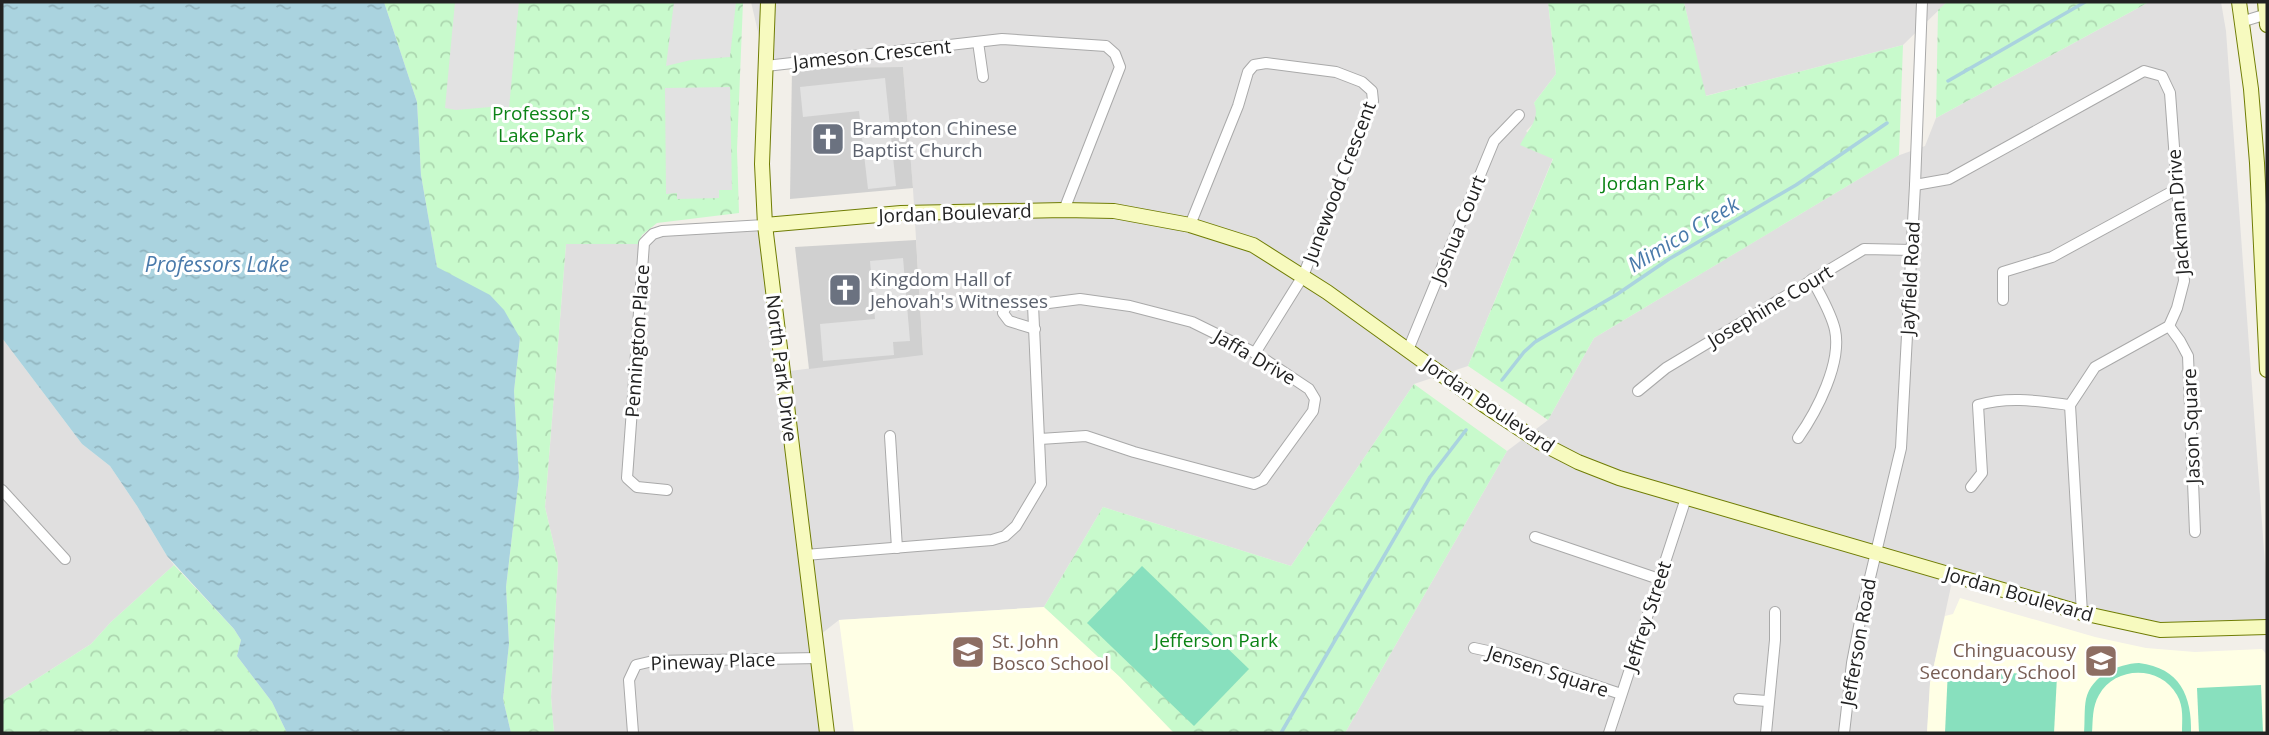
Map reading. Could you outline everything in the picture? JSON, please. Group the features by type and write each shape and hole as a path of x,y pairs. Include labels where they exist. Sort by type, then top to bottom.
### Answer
{"street":[{"name":"North Park Drive","path":"768,2 762,164 765,225 827,733"},
{"name":"Jayfield Road","path":"1875,552 1901,448 1922,2"},
{"path":"2239,2 2251,89 2257,163 2267,370"},
{"path":"2241,22 2266,14"},
{"name":"Jameson Crescent","path":"766,66 1002,39 1106,46 1115,54 1120,67 1065,210"},
{"name":"Jameson Crescent","path":"978,42 983,78"},
{"name":"Junewood Crescent","path":"1190,225 1238,106 1248,72 1254,65 1266,63 1336,72 1362,82 1372,91 1373,102 1303,276"},
{"name":"Jackman Drive","path":"1915,185 1949,179 2144,71 2162,76 2170,93 2184,281 2169,326"},
{"name":"Joshua Court","path":"1408,350 1494,141 1519,115"},
{"path":"2003,300 2003,272 2052,257 2177,189"},
{"name":"Jordan Boulevard","path":"765,225 901,213 1065,210 1114,211 1190,225 1253,245 1328,292 1541,443 1578,462 1619,478 2082,613 2160,630 2267,627"},
{"name":"Pennington Place","path":"667,490 637,487 627,478 644,243 653,234 662,231 765,225"},
{"name":"Josephine Court","path":"1638,391 1666,368 1864,250 1912,250"},
{"path":"1255,353 1303,276"},
{"path":"1798,438 1812,417 1833,366 1836,350 1836,331 1812,279"},
{"name":"Jaffa Drive","path":"1035,329 1009,321 1003,313 1007,304 1033,305 1080,299 1130,306 1192,322 1255,353 1309,389 1315,400 1313,411 1263,480 1254,484 1134,452 1086,436 1040,439"},
{"path":"805,555 992,540 1005,536 1016,526 1041,484 1033,305"},
{"path":"2082,613 2070,405 2095,367 2169,326"},
{"name":"Jason Square","path":"2169,326 2188,356 2195,532"},
{"path":"1971,487 1982,473 1978,405 1998,399 2070,405"},
{"path":"890,436 897,548"},
{"path":"2,490 65,559"},
{"name":"Jeffrey Street","path":"1609,733 1686,498"},
{"path":"1535,537 1659,579"},
{"name":"Jefferson Road","path":"1844,733 1852,663 1875,552"},
{"path":"1766,733 1775,612"},
{"name":"Jensen Square","path":"1474,648 1621,694"},
{"name":"Pineway Place","path":"633,733 629,680 636,665 653,661 818,658"},
{"path":"1740,699 1767,701"}],"shaded area":[{"path":"455,2 519,2 509,108 445,108"},
{"path":"674,2 736,2 730,57 691,60 666,66"},
{"path":"751,2 1548,2 1556,74 1534,103 1537,109 1535,122 1526,131 1553,158 1468,366 1414,384 1291,566 1103,507 1044,607 839,620 816,638 827,733 554,733 551,697 558,563 545,507 566,244 637,244 653,234 765,225 782,372 923,354 903,67 766,66"},
{"path":"1684,2 1947,2 1903,45 1705,96"},
{"path":"2149,2 2221,2 2226,31 2267,591 2267,627 2160,630 1953,577 1930,683 1927,733 1345,733 1507,451 1548,420 1594,338 1897,156 1925,146 1936,118"},
{"path":"903,67 913,188 790,199 792,68"},
{"path":"885,78 896,186 868,189 859,111 803,117 800,87"},
{"path":"730,87 732,190 719,190 719,198 677,199 677,193 666,194 665,88"},
{"path":"916,240 923,355 809,369 795,247"},
{"path":"903,258 910,341 893,342 894,355 823,361 820,324 875,319 870,261"},
{"path":"2,338 82,444 110,466 174,565 111,622 91,644 2,701"},
{"name":"Chinguacousy Secondary School","path":"1960,598 2095,637 2146,648 2195,652 2262,649 2267,655 2267,733 1927,733 1930,683 1945,616 1953,614"},
{"name":"St. John Bosco School","path":"1044,607 1120,677 1174,733 854,733 839,620"}],"green space":[{"name":"Professor's Lake Park","path":"384,2 743,2 737,150 739,213 657,223 642,235 638,244 566,244 545,507 558,563 551,697 554,733 511,733 503,699 509,644 506,587 519,477 514,391 520,338 452,277 437,267 421,175 417,102"},
{"name":"Jordan Park","path":"1548,2 1684,2 1706,96 1903,45 1899,155 1594,338 1548,420 1468,366 1553,159 1520,145 1536,115 1534,103 1556,74"},
{"path":"1947,2 2149,2 1936,118 1938,10"},
{"name":"Jefferson Park","path":"1414,384 1507,451 1345,733 1174,733 1120,677 1044,607 1103,507 1291,566"},
{"path":"174,565 234,629 241,640 237,656 272,702 287,733 2,733 2,701 91,644 111,622"},
{"path":"1142,566 1249,669 1194,726 1087,623"},
{"path":"2139,663 2165,671 2181,686 2189,707 2191,733 2182,733 2181,704 2169,685 2160,678 2138,673 2126,674 2106,685 2095,704 2092,733 2084,733 2086,699 2094,683 2107,672"},
{"path":"1948,669 2057,676 2054,733 1945,733"},
{"path":"2261,685 2263,733 2199,733 2197,688"}],"water":[{"name":"Professors Lake","path":"2,2 384,2 417,102 421,175 437,267 490,295 504,310 520,338 514,391 519,477 506,587 509,644 503,699 511,733 287,733 272,702 237,656 241,640 234,629 167,556 110,466 82,444 2,338"}],"waterway":[{"name":"Mimico Creek","path":"1948,81 2085,2"},
{"name":"Mimico Creek","path":"1502,380 1535,342 1796,185 1887,123"},
{"name":"Mimico Creek","path":"1281,733 1430,477 1466,430"}],"place":[{"name":"Brampton Chinese Baptist Church","path":"828,139"},
{"name":"Kingdom Hall of Jehovah's Witnesses","path":"845,290"},
{"name":"St. John Bosco School","path":"968,652"},
{"name":"Chinguacousy Secondary School","path":"2101,661"}]}
